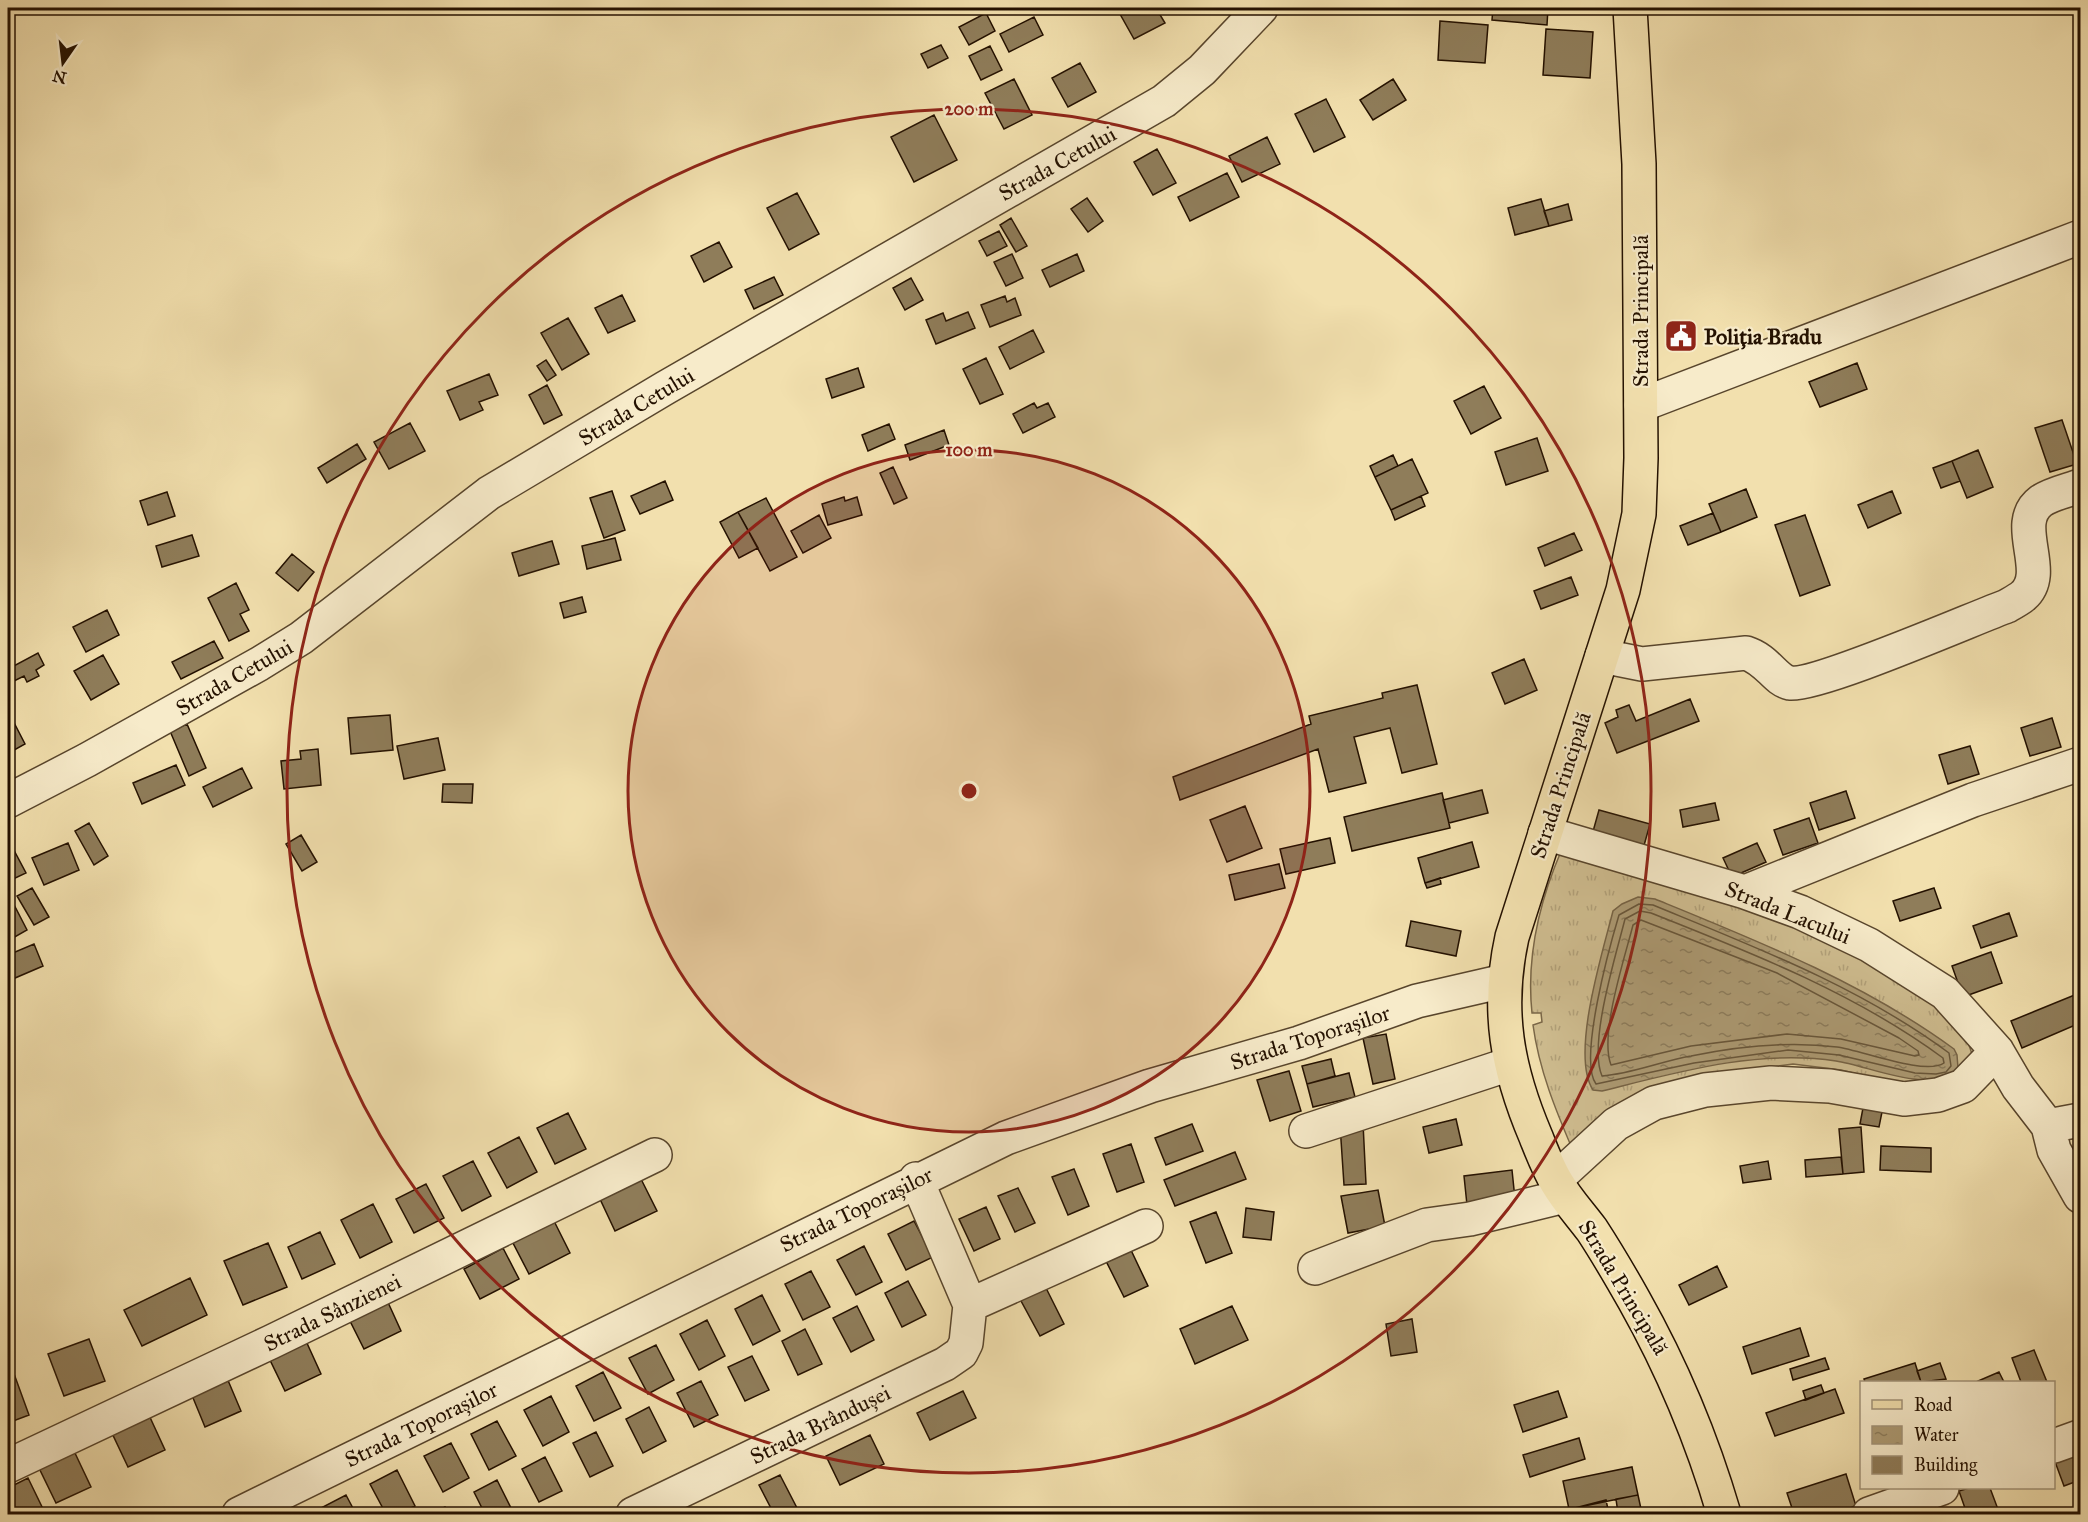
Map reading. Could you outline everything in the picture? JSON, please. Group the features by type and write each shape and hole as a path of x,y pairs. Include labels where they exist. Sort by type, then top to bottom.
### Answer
{"main road":[{"name":"Strada Principală","path":"1630,8 1638,164 1641,405 1639,514 1623,590 1512,937 1504,981 1505,1031 1510,1064 1522,1104 1560,1188 1610,1258 1671,1367 1693,1419 1724,1515"}],"street":[{"name":"Strada Cetului","path":"8,801 87,760 301,638 489,493 685,376 1155,106 1202,70 1261,8"},
{"path":"1641,405 2080,237"},
{"path":"1602,656 1641,664 1746,653 1760,658 1779,678 1788,682 1800,683 1832,674 2007,606 2024,595 2031,582 2033,568 2028,529 2032,511 2042,500 2080,486"},
{"path":"1745,892 1973,800 2080,764"},
{"name":"Strada Lacului","path":"1545,832 1745,892 1800,912 1869,945 1945,993 1997,1051 2024,1095 2048,1126"},
{"name":"Strada Toporașilor","path":"239,1515 916,1179 1006,1138 1150,1086 1299,1043 1417,1001 1504,981"},
{"path":"1315,1268 1427,1225 1470,1219 1560,1188 1616,1124 1654,1103 1705,1090 1771,1083 1830,1086 1904,1099 1938,1095 1963,1086 1997,1051"},
{"path":"1306,1131 1510,1064"},
{"path":"2080,1120 2048,1126 2054,1150 2080,1196"},
{"name":"Strada Sânzienei","path":"8,1466 271,1342 655,1155"},
{"name":"Strada Brândușei","path":"633,1515 945,1364 961,1353 966,1343 970,1305 916,1179"},
{"path":"970,1305 1146,1226"},
{"path":"1869,1515 1939,1489"}],"green space":[{"path":"1562,849 1762,909 1918,986 1968,1042 1972,1054 1962,1075 1908,1086 1841,1070 1793,1064 1746,1070 1574,1153 1539,1058 1533,1025 1542,1022 1541,1013 1532,1013 1531,992 1536,930 1547,889"}],"water":[{"path":"1638,897 1655,899 1694,915 1847,984 1920,1025 1954,1049 1958,1068 1947,1076 1917,1079 1836,1061 1777,1058 1718,1064 1602,1091 1593,1090 1587,1074 1585,1053 1596,976 1613,911"}],"building":[{"path":"1132,8 1156,8 1165,23 1134,39 1120,14"},
{"path":"1493,8 1548,8 1547,25 1492,20"},
{"path":"986,13 995,31 969,45 959,27"},
{"path":"1034,17 1043,35 1009,52 1000,34"},
{"path":"1440,21 1488,25 1485,63 1438,60"},
{"path":"1546,29 1593,32 1590,78 1543,75"},
{"path":"941,45 948,58 928,68 921,54"},
{"path":"990,46 1002,70 981,80 969,56"},
{"path":"1080,63 1096,92 1068,107 1052,78"},
{"path":"1014,79 1032,115 1004,129 985,93"},
{"path":"1393,79 1406,100 1373,120 1360,100"},
{"path":"1326,99 1345,137 1314,152 1295,114"},
{"path":"934,115 957,160 914,182 891,137"},
{"path":"1267,137 1280,164 1242,182 1229,156"},
{"path":"1157,149 1176,183 1153,195 1134,162"},
{"path":"1227,173 1239,197 1190,221 1178,197"},
{"path":"797,193 819,234 789,250 767,208"},
{"path":"1087,198 1103,221 1088,232 1071,209"},
{"path":"1541,199 1549,226 1515,235 1508,208"},
{"path":"1568,204 1572,220 1549,226 1544,211"},
{"path":"1011,218 1027,246 1016,252 1000,225"},
{"path":"999,231 1007,246 987,256 979,241"},
{"path":"719,242 732,267 704,282 691,256"},
{"path":"1012,254 1023,278 1006,286 994,262"},
{"path":"1077,254 1084,271 1050,287 1042,270"},
{"path":"774,277 783,295 754,309 745,290"},
{"path":"911,278 923,300 905,310 893,288"},
{"path":"622,295 635,321 608,333 595,308"},
{"path":"1005,296 1007,302 1015,298 1021,315 990,327 981,305"},
{"path":"968,312 975,328 936,344 926,320 943,313 946,321"},
{"path":"568,318 589,354 562,370 541,333"},
{"path":"1033,330 1044,352 1010,369 999,347"},
{"path":"986,358 1003,394 980,404 963,369"},
{"path":"546,360 556,375 547,381 537,366"},
{"path":"1857,363 1867,389 1820,407 1809,382"},
{"path":"858,368 864,387 832,398 826,379"},
{"path":"489,374 498,395 479,402 483,410 460,420 447,391"},
{"path":"547,385 562,415 544,424 529,395"},
{"path":"1484,386 1501,418 1471,434 1454,401"},
{"path":"1034,403 1037,408 1048,403 1055,417 1023,433 1013,414"},
{"path":"2062,420 2077,464 2050,472 2035,428"},
{"path":"410,423 425,451 389,469 374,442"},
{"path":"889,424 895,439 868,451 862,435"},
{"path":"944,430 949,445 910,460 905,445"},
{"path":"1537,438 1548,471 1506,485 1495,452"},
{"path":"357,444 366,459 327,483 318,468"},
{"path":"1978,450 1993,487 1967,498 1952,461"},
{"path":"1393,455 1398,466 1375,477 1370,466"},
{"path":"1412,459 1428,493 1391,510 1375,477"},
{"path":"1952,461 1960,481 1941,488 1933,468"},
{"path":"893,467 907,498 894,504 880,473"},
{"path":"665,481 673,500 640,514 631,496"},
{"path":"1746,489 1757,517 1721,532 1709,504"},
{"path":"612,491 625,530 604,538 590,498"},
{"path":"1892,491 1901,513 1868,528 1858,505"},
{"path":"167,492 175,516 148,525 140,501"},
{"path":"1421,496 1425,506 1395,520 1391,510"},
{"path":"844,497 845,501 857,497 862,515 828,525 822,504"},
{"path":"766,498 797,557 770,571 738,512"},
{"path":"738,512 758,548 739,558 720,522"},
{"path":"1713,513 1721,532 1688,545 1680,526"},
{"path":"819,515 831,538 803,553 791,531"},
{"path":"1805,515 1830,585 1800,596 1775,525"},
{"path":"1574,533 1582,550 1545,566 1538,548"},
{"path":"192,535 199,556 162,567 156,546"},
{"path":"615,538 621,560 587,569 582,546"},
{"path":"552,541 559,564 519,576 512,553"},
{"path":"292,554 314,572 298,591 276,573"},
{"path":"1571,577 1578,595 1541,609 1534,591"},
{"path":"236,583 249,610 240,614 249,631 229,641 208,598"},
{"path":"582,597 586,612 564,618 560,603"},
{"path":"107,610 119,635 86,652 73,627"},
{"path":"214,641 223,658 181,679 172,662"},
{"path":"38,653 44,665 36,670 39,676 27,682 24,676 14,681 8,669"},
{"path":"103,655 119,684 91,700 74,671"},
{"path":"1524,659 1537,690 1505,704 1492,673"},
{"path":"1417,685 1437,764 1402,773 1390,728 1354,737 1366,783 1329,792 1318,749 1180,800 1173,777 1311,724 1309,716 1383,698 1382,693"},
{"path":"1690,699 1699,721 1617,753 1605,723 1618,717 1616,710 1629,705 1636,721"},
{"path":"8,711 25,744 9,753 8,750"},
{"path":"390,715 393,750 351,754 348,718"},
{"path":"2052,718 2061,747 2030,756 2021,728"},
{"path":"187,724 206,768 189,776 170,731"},
{"path":"438,738 445,770 404,779 397,746"},
{"path":"1970,746 1979,774 1948,784 1939,755"},
{"path":"318,749 321,785 284,789 281,761 301,759 300,751"},
{"path":"176,765 185,785 142,804 133,783"},
{"path":"242,768 252,788 213,807 203,787"},
{"path":"443,784 473,784 472,803 442,802"},
{"path":"1482,790 1488,813 1449,823 1443,800"},
{"path":"1846,791 1855,818 1819,830 1810,803"},
{"path":"1442,793 1450,828 1352,851 1344,817"},
{"path":"1715,803 1719,820 1683,827 1680,810"},
{"path":"1245,806 1262,848 1227,862 1210,820"},
{"path":"1599,810 1650,824 1643,849 1592,835"},
{"path":"1809,818 1818,843 1783,855 1774,830"},
{"path":"89,823 108,856 94,865 75,831"},
{"path":"301,835 317,862 302,871 286,844"},
{"path":"1330,838 1335,863 1286,874 1280,849"},
{"path":"8,839 26,873 9,881 8,878"},
{"path":"1472,842 1479,867 1425,883 1418,858"},
{"path":"68,843 79,870 44,885 32,858"},
{"path":"1757,843 1766,862 1732,877 1723,858"},
{"path":"1279,864 1285,888 1235,900 1229,875"},
{"path":"1440,878 1441,884 1427,888 1425,883"},
{"path":"32,888 49,917 34,925 17,896"},
{"path":"1934,888 1941,908 1900,921 1893,901"},
{"path":"9,895 27,930 13,938 8,927"},
{"path":"2009,913 2017,936 1981,948 1973,926"},
{"path":"1411,921 1461,931 1456,956 1406,946"},
{"path":"34,944 43,966 8,981 8,955"},
{"path":"1991,952 2002,983 1963,997 1952,966"},
{"path":"2077,994 2080,1002 2080,1023 2022,1048 2011,1021"},
{"path":"1386,1034 1395,1079 1373,1084 1363,1038"},
{"path":"1331,1059 1335,1076 1307,1084 1302,1066"},
{"path":"1289,1071 1301,1111 1270,1121 1257,1080"},
{"path":"1349,1073 1355,1097 1313,1107 1307,1084"},
{"path":"2080,1083 2080,1100 2076,1084"},
{"path":"1863,1108 1882,1112 1879,1127 1860,1124"},
{"path":"568,1113 586,1149 555,1164 537,1128"},
{"path":"1456,1119 1462,1145 1429,1153 1423,1127"},
{"path":"1363,1123 1366,1184 1344,1185 1340,1125"},
{"path":"1192,1124 1203,1151 1166,1165 1155,1138"},
{"path":"1861,1127 1864,1172 1843,1174 1839,1129"},
{"path":"519,1137 537,1172 507,1188 488,1153"},
{"path":"1131,1144 1144,1182 1117,1192 1103,1154"},
{"path":"1881,1146 1931,1148 1931,1172 1880,1170"},
{"path":"1235,1152 1246,1179 1175,1206 1164,1180"},
{"path":"1841,1157 1843,1174 1806,1177 1805,1160"},
{"path":"473,1161 491,1196 462,1211 443,1176"},
{"path":"1768,1161 1771,1179 1743,1183 1740,1166"},
{"path":"1074,1169 1089,1206 1068,1215 1052,1177"},
{"path":"1512,1170 1515,1199 1467,1205 1464,1176"},
{"path":"641,1179 657,1211 615,1231 600,1199"},
{"path":"426,1184 444,1218 414,1233 396,1199"},
{"path":"1018,1188 1035,1223 1015,1232 998,1196"},
{"path":"1378,1190 1385,1226 1348,1233 1341,1196"},
{"path":"373,1204 392,1242 360,1258 341,1220"},
{"path":"986,1207 1000,1239 974,1251 959,1219"},
{"path":"1246,1208 1274,1212 1271,1240 1243,1237"},
{"path":"1216,1212 1232,1253 1206,1263 1190,1222"},
{"path":"554,1221 570,1253 529,1274 513,1243"},
{"path":"914,1221 933,1257 906,1270 888,1234"},
{"path":"320,1232 335,1264 302,1279 288,1247"},
{"path":"268,1243 287,1287 243,1305 224,1261"},
{"path":"864,1246 882,1282 856,1295 837,1260"},
{"path":"503,1248 519,1279 480,1299 464,1269"},
{"path":"1130,1248 1148,1286 1124,1297 1105,1259"},
{"path":"1717,1266 1727,1287 1689,1305 1679,1285"},
{"path":"811,1271 830,1307 803,1320 785,1284"},
{"path":"190,1278 207,1315 142,1346 124,1310"},
{"path":"908,1281 926,1315 902,1327 885,1293"},
{"path":"1045,1286 1064,1324 1040,1336 1020,1299"},
{"path":"762,1295 780,1331 753,1345 735,1309"},
{"path":"386,1298 401,1331 364,1349 348,1317"},
{"path":"857,1306 874,1340 851,1352 833,1318"},
{"path":"1232,1306 1248,1340 1195,1364 1180,1329"},
{"path":"1412,1319 1417,1352 1391,1356 1386,1324"},
{"path":"707,1320 725,1356 699,1370 680,1334"},
{"path":"1800,1328 1809,1356 1752,1374 1743,1347"},
{"path":"805,1329 822,1364 798,1375 782,1341"},
{"path":"89,1339 105,1381 64,1396 48,1354"},
{"path":"306,1341 321,1374 285,1391 269,1358"},
{"path":"656,1345 674,1380 648,1394 629,1358"},
{"path":"2034,1350 2047,1381 2021,1381 2012,1358"},
{"path":"752,1356 769,1390 745,1401 728,1367"},
{"path":"1825,1358 1829,1369 1793,1380 1790,1369"},
{"path":"1915,1363 1921,1381 1865,1381 1864,1379"},
{"path":"1940,1363 1946,1379 1921,1381 1917,1371"},
{"path":"13,1371 29,1415 8,1423 8,1373"},
{"path":"603,1372 621,1408 594,1421 576,1386"},
{"path":"1999,1372 2004,1381 1978,1381"},
{"path":"227,1378 241,1411 205,1427 191,1393"},
{"path":"701,1381 718,1415 694,1427 677,1393"},
{"path":"1821,1385 1824,1393 1806,1400 1803,1391"},
{"path":"1835,1389 1844,1413 1775,1436 1766,1413"},
{"path":"963,1391 976,1418 930,1440 917,1413"},
{"path":"1558,1391 1567,1417 1523,1432 1514,1405"},
{"path":"551,1396 569,1432 543,1446 524,1410"},
{"path":"649,1407 666,1441 643,1453 626,1419"},
{"path":"148,1413 165,1450 128,1467 111,1431"},
{"path":"497,1421 516,1456 489,1470 471,1434"},
{"path":"596,1432 613,1466 590,1477 573,1443"},
{"path":"870,1435 884,1464 840,1485 826,1456"},
{"path":"1579,1438 1585,1459 1530,1477 1523,1455"},
{"path":"451,1443 469,1478 443,1492 424,1456"},
{"path":"2080,1447 2080,1480 2064,1486 2055,1459"},
{"path":"74,1451 91,1487 56,1503 39,1468"},
{"path":"545,1457 562,1491 539,1502 522,1469"},
{"path":"1632,1467 1638,1495 1569,1509 1563,1481"},
{"path":"397,1470 415,1506 399,1514 386,1514 370,1484"},
{"path":"1846,1474 1856,1506 1832,1514 1794,1514 1787,1493"},
{"path":"780,1475 798,1510 790,1514 774,1514 759,1485"},
{"path":"28,1478 44,1511 38,1514 8,1514 8,1488"},
{"path":"497,1480 514,1514 485,1514 474,1492"},
{"path":"1990,1489 1999,1512 1967,1514 1959,1491"},
{"path":"346,1495 356,1514 322,1514 319,1509"},
{"path":"1638,1495 1641,1509 1618,1513 1616,1499"},
{"path":"1606,1500 1609,1514 1559,1514 1559,1512"},
{"path":"445,1507 448,1514 430,1514"},
{"path":"1792,1508 1794,1514 1783,1514 1782,1511"}],"place":[{"name":"Poliția Bradu","path":"1681,336"}]}
